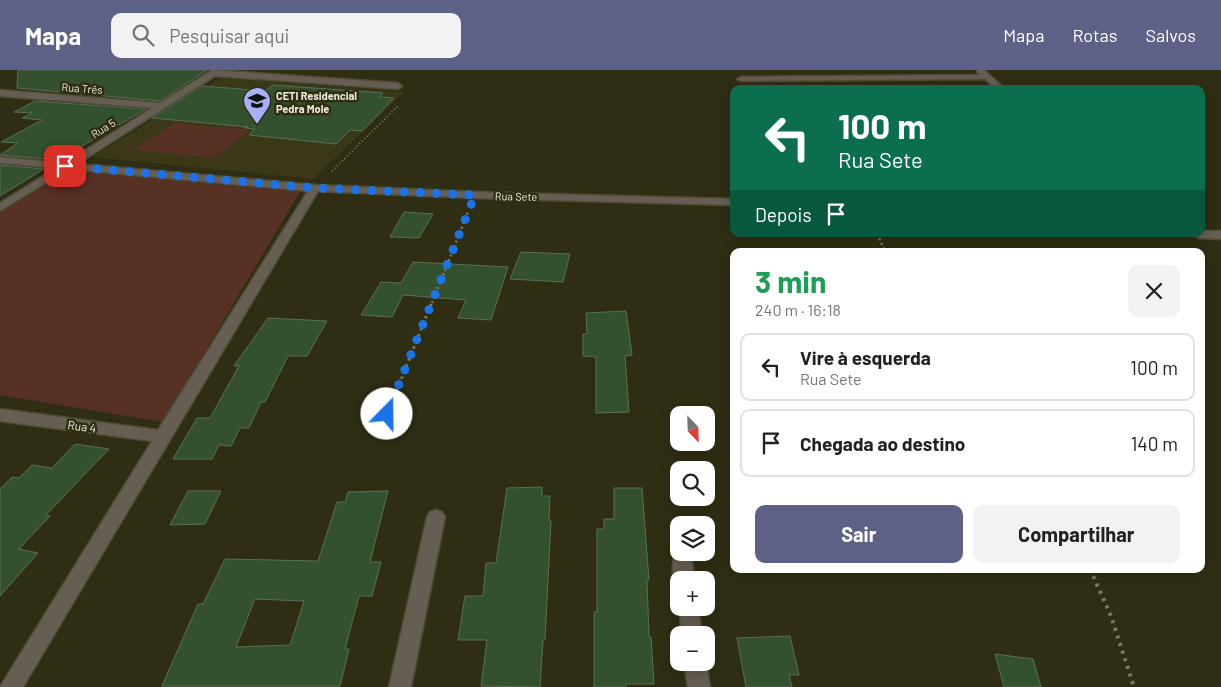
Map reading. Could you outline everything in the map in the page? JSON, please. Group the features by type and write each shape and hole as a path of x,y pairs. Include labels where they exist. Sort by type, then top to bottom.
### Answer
{"street":[{"path":"736,70 744,85"},
{"path":"979,70 996,85"},
{"path":"216,72 398,86"},
{"name":"Rua 5","path":"0,208 216,72"},
{"path":"741,79 987,77"},
{"name":"Rua Três","path":"0,93 163,106"},
{"name":"Rua Sete","path":"0,160 315,188 475,195 730,202"},
{"path":"10,687 315,188"},
{"path":"1205,234 1221,235"},
{"name":"Rua 4","path":"0,415 163,437"},
{"path":"400,687 436,518"},
{"path":"696,671 699,687"}],"path":[{"path":"315,188 411,91 407,87 398,86"},
{"path":"387,414 475,195"},
{"path":"1092,573 1111,616 1134,687"}],"shaded area":[{"name":"CETI Residencial Pedra Mole","path":"220,78 404,92 313,179 92,157"},
{"path":"174,123 251,130 213,158 133,150"},
{"path":"67,170 300,192 163,422 0,395 0,213"}],"building":[{"path":"18,70 207,70 160,101 17,88"},
{"path":"273,85 383,93 379,97 394,98 362,131 350,130 336,144 249,135 255,129 245,128 248,127 152,118 202,86 265,91"},
{"path":"35,101 146,109 58,160 0,155 18,143 1,142 42,120 22,118 32,113 14,112"},
{"path":"0,165 44,169 0,196"},
{"path":"404,212 433,214 419,238 390,237"},
{"path":"521,252 570,254 563,282 510,279"},
{"path":"413,262 508,267 491,320 458,318 466,300 403,295 392,317 361,315 381,282 401,283"},
{"path":"626,311 632,355 625,356 629,412 596,413 596,357 583,356 583,334 587,334 586,313"},
{"path":"268,318 327,321 307,356 288,356 265,402 261,402 249,428 240,428 231,446 219,445 212,459 173,459 197,418 210,418 239,366 234,366"},
{"path":"75,444 109,449 45,516 50,516 19,549 38,553 0,596 0,489 12,477 19,478 32,465 52,468"},
{"path":"542,487 542,496 550,496 549,521 551,521 545,640 543,640 540,687 481,686 487,640 458,640 465,596 483,596 486,563 496,563 507,488"},
{"path":"614,488 642,488 649,580 647,580 649,637 651,637 654,684 626,684 626,687 594,687 594,612 597,612 597,529 604,529 604,519 614,519"},
{"path":"188,491 221,491 205,524 170,525"},
{"path":"388,491 370,562 381,562 372,596 359,596 345,649 349,649 340,686 162,686 198,604 203,604 225,559 318,561 337,502 345,502 348,492","holes":["255,599 304,601 290,645 236,647"]},
{"path":"790,636 799,675 789,675 792,687 746,687 737,638"},
{"path":"995,654 1033,659 1041,687 1004,687"}],"place":[{"name":"CETI Residencial Pedra Mole","path":"257,125"}],"route":[{"path":"65,166 315,188 475,195 387,414"}]}
